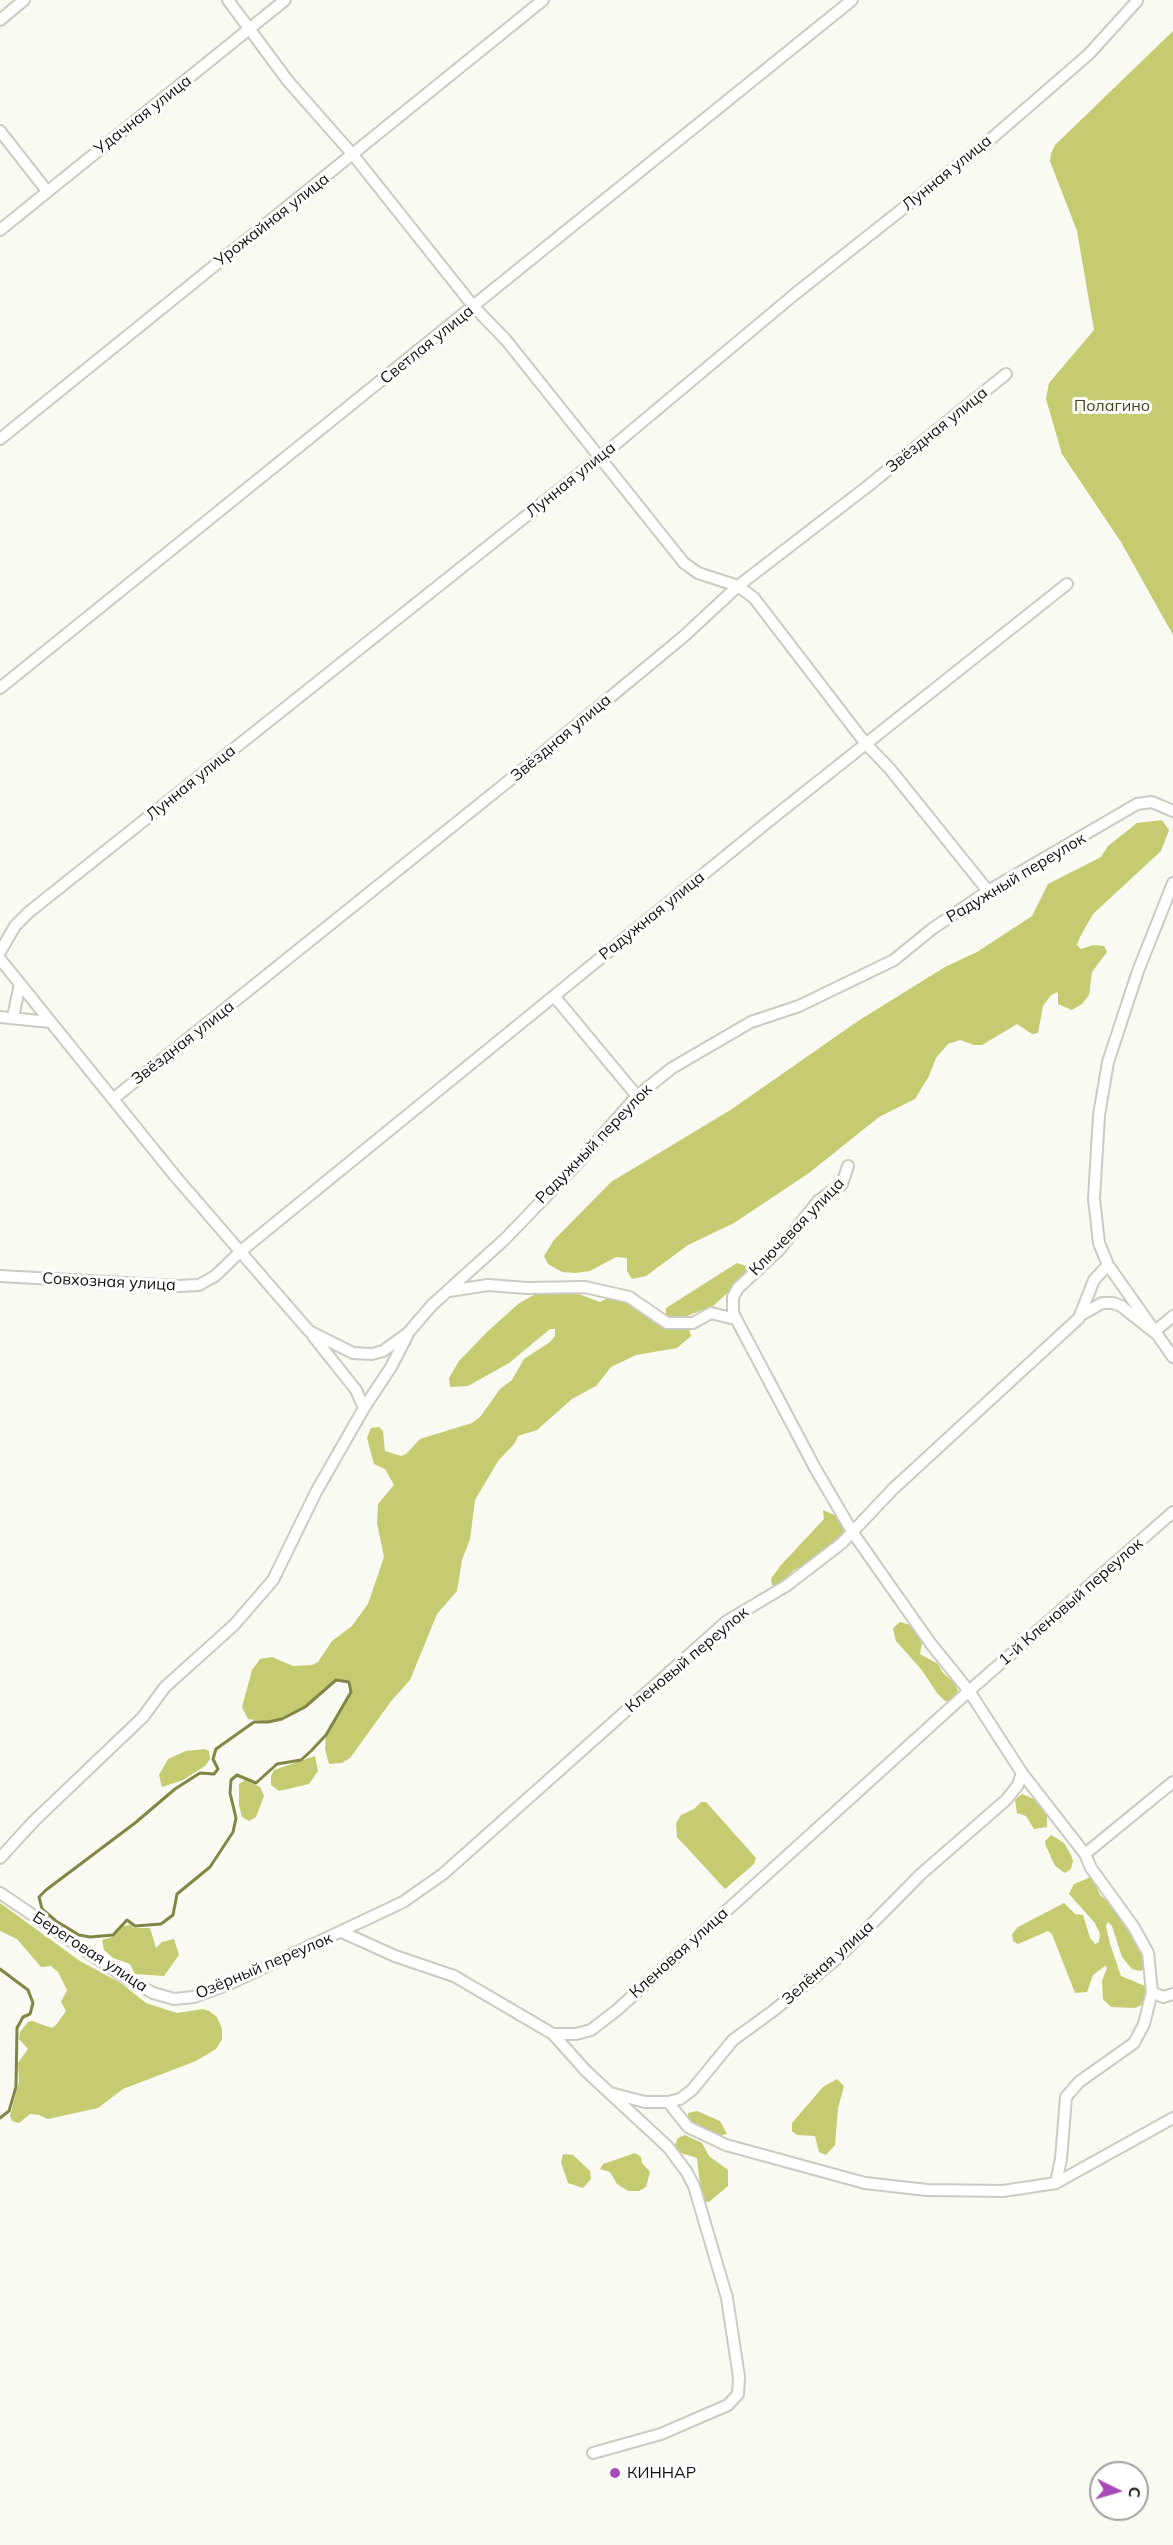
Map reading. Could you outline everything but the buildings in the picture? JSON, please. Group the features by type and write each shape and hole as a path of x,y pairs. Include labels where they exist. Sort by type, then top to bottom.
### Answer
{"street":[{"path":"0,20 24,0"},
{"path":"228,0 288,81 354,156 474,307 513,349 689,568 738,586 760,606 866,744 890,769 988,891"},
{"name":"Удачная улица","path":"0,230 285,0"},
{"name":"Урожайная улица","path":"0,439 354,156 543,0"},
{"name":"Светлая улица","path":"0,688 852,0"},
{"name":"Лунная улица","path":"0,952 15,926 29,912 599,458 787,301 1018,116 1089,54 1137,1"},
{"path":"0,131 47,191"},
{"name":"Звёздная улица","path":"113,1099 516,775 683,637 738,586 868,486 1006,374"},
{"name":"Радужная улица","path":"241,1251 1067,584"},
{"name":"Радужный переулок","path":"0,958 113,1099 309,1331 338,1347 362,1354 383,1351 408,1333 446,1292 505,1239 577,1164 636,1095 672,1068 751,1023 805,1004 894,960 932,928 988,891 1130,808 1152,802 1173,811"},
{"path":"1173,883 1119,1023 1103,1086 1094,1166 1094,1199 1099,1243 1108,1265 1173,1357"},
{"path":"14,1017 20,984"},
{"path":"554,996 636,1095"},
{"path":"0,1017 50,1022"},
{"name":"Ключевая улица","path":"735,1319 732,1302 738,1288 780,1249 818,1201 842,1184 848,1166"},
{"name":"Совхозная улица","path":"0,1276 190,1286 199,1285 215,1276 241,1251"},
{"name":"Кленовый переулок","path":"344,1933 429,1886 727,1621 746,1607 786,1586 853,1533 893,1489 1081,1315 1094,1280 1108,1265"},
{"path":"446,1292 488,1285 593,1288 629,1297 667,1323 693,1323 711,1313 735,1319 814,1468 853,1533 931,1644 969,1691 1022,1773 1085,1854 1091,1868 1146,1948 1150,1961 1152,1992 1144,2024 1134,2043 1079,2082 1066,2097 1061,2159 1056,2183"},
{"path":"1081,1315 1102,1303 1113,1303 1121,1306 1154,1332"},
{"path":"1154,1332 1173,1316"},
{"path":"309,1331 356,1390 364,1408"},
{"path":"0,1858 34,1821 143,1717 165,1687 234,1625 263,1593 283,1562 316,1492 364,1408 391,1367 408,1333"},
{"name":"1-й Кленовый переулок","path":"969,1691 1173,1512"},
{"name":"Кленовая улица","path":"553,2034 576,2034 596,2028 969,1691"},
{"name":"Зелёная улица","path":"668,2102 680,2099 692,2090 733,2040 762,2020 840,1956 921,1874 1006,1800 1018,1785 1022,1773"},
{"path":"1085,1854 1173,1782"},
{"name":"Береговая улица","path":"0,1893 138,1985 166,1997 184,1999"},
{"path":"344,1933 395,1956 454,1976 553,2034 610,2093 677,2156 694,2186 727,2298 739,2390 733,2402 692,2422 652,2437 592,2453"},
{"name":"Озёрный переулок","path":"184,1999 227,1985 344,1933"},
{"path":"1152,1992 1163,1997 1173,1994"},
{"path":"610,2093 645,2102 668,2102 688,2127 704,2136 760,2155 865,2182 907,2189 1003,2191 1056,2183 1173,2118"}],"green space":[{"name":"Полагино","path":"1173,31 1173,635 1121,542 1062,454 1046,399 1049,383 1094,330 1077,231 1050,161 1051,154 1055,145"},
{"path":"1162,820 1169,830 1161,851 1093,914 1080,937 1077,945 1081,949 1093,945 1104,946 1107,952 1092,972 1089,995 1082,1004 1072,1010 1058,1004 1058,992 1051,995 1043,1006 1038,1033 1032,1034 1017,1024 982,1045 960,1040 948,1044 936,1058 929,1076 915,1099 879,1117 809,1173 734,1223 688,1245 646,1276 632,1279 627,1271 627,1258 616,1257 590,1271 576,1273 562,1272 548,1264 544,1256 554,1240 611,1182 732,1109 858,1021 945,967 977,952 1032,916 1048,884 1101,857 1108,846 1137,823"},
{"path":"737,1263 746,1266 748,1271 746,1276 713,1306 676,1320 666,1316 666,1308"},
{"path":"537,1293 576,1293 600,1302 619,1295 689,1329 691,1336 677,1348 636,1355 611,1367 596,1386 572,1399 537,1430 518,1436 515,1443 498,1461 475,1500 470,1539 462,1560 457,1591 437,1614 410,1680 392,1700 350,1758 342,1763 329,1764 325,1749 326,1735 351,1692 349,1682 332,1682 314,1701 282,1719 268,1722 248,1719 242,1707 252,1670 260,1659 272,1657 293,1666 312,1665 318,1662 332,1641 352,1626 368,1604 384,1557 377,1523 378,1504 394,1485 385,1469 374,1464 367,1438 371,1428 379,1427 383,1431 385,1451 401,1456 406,1454 420,1439 472,1423 480,1417 500,1389 512,1380 524,1359 550,1342 555,1336 555,1329 550,1329 509,1363 468,1386 450,1387 449,1378 459,1361 487,1332 518,1304"},
{"path":"823,1510 837,1516 846,1528 841,1538 814,1559 793,1571 777,1587 772,1585 771,1579 781,1565 824,1519"},
{"path":"900,1622 911,1625 922,1643 920,1654 938,1664 943,1673 955,1683 958,1691 951,1701 945,1701 937,1693 921,1669 896,1641 893,1628"},
{"path":"204,1749 209,1751 210,1759 205,1766 183,1780 162,1787 159,1775 168,1759 186,1751"},
{"path":"315,1756 318,1771 309,1784 279,1791 271,1785 274,1770"},
{"path":"245,1780 260,1787 264,1796 256,1817 249,1821 242,1817 239,1805 239,1784"},
{"path":"1022,1794 1036,1800 1047,1815 1047,1827 1034,1829 1026,1816 1017,1813 1015,1800"},
{"path":"701,1802 706,1802 756,1858 754,1864 725,1889 677,1837 676,1823 681,1815 694,1809"},
{"path":"1051,1835 1064,1843 1071,1855 1073,1861 1071,1869 1065,1873 1055,1866 1046,1846 1045,1841"},
{"path":"1091,1877 1101,1896 1113,1906 1147,1961 1147,1968 1140,1971 1132,1969 1122,1957 1112,1926 1108,1922 1106,1926 1110,1944 1121,1976 1145,1986 1148,1994 1144,2004 1135,2008 1111,2007 1103,1999 1102,1981 1107,1968 1105,1966 1093,1975 1087,1992 1075,1993 1052,1934 1048,1931 1018,1944 1013,1941 1012,1934 1018,1927 1064,1903 1075,1914 1083,1915 1090,1938 1095,1944 1099,1942 1100,1934 1095,1923 1069,1894 1074,1884"},
{"path":"0,1903 80,1961 121,1983 146,2003 177,2013 203,2009 209,2011 217,2017 222,2029 222,2039 216,2049 196,2061 123,2089 98,2108 48,2119 30,2114 19,2123 12,2121 10,2116 19,2082 18,2063 28,2049 19,2039 20,2032 28,2022 32,2021 52,2028 56,2025 66,2011 61,2002 67,1990 58,1972 51,1966 41,1967 17,1939 0,1931"},
{"path":"130,1925 134,1928 150,1928 156,1948 162,1942 174,1939 179,1955 164,1976 135,1974 130,1964 113,1958 104,1950 102,1940 112,1937 123,1926"},
{"path":"837,2079 844,2086 838,2108 835,2145 826,2155 819,2152 815,2136 797,2135 792,2131 792,2123 823,2087"},
{"path":"697,2111 720,2121 727,2134 719,2136 709,2133 688,2119 688,2113"},
{"path":"685,2135 702,2143 709,2156 728,2170 728,2186 709,2202 703,2201 701,2194 697,2158 681,2153 674,2147 678,2138"},
{"path":"635,2153 641,2157 642,2163 650,2172 646,2187 639,2191 628,2191 617,2184 610,2172 600,2169 603,2164"},
{"path":"563,2154 573,2155 590,2171 591,2179 583,2188 568,2183 561,2162"}],"waterway":[{"path":"336,1680 349,1682 351,1692 326,1735 311,1751 301,1760 277,1764 256,1783 237,1775 231,1780 230,1793 236,1818 233,1832 210,1867 177,1894 173,1915 161,1924 135,1926 127,1920 113,1935 90,1937 79,1935 42,1909 39,1897 46,1890 135,1823 175,1789 200,1773 214,1774 218,1769 213,1759 216,1749 254,1722 282,1719 305,1707 336,1680"},
{"path":"0,1969 28,1990 33,2003 30,2014 23,2017 17,2028 16,2087 9,2111 0,2118"}],"place":[{"name":"КИННАР","path":"615,2473"}]}
